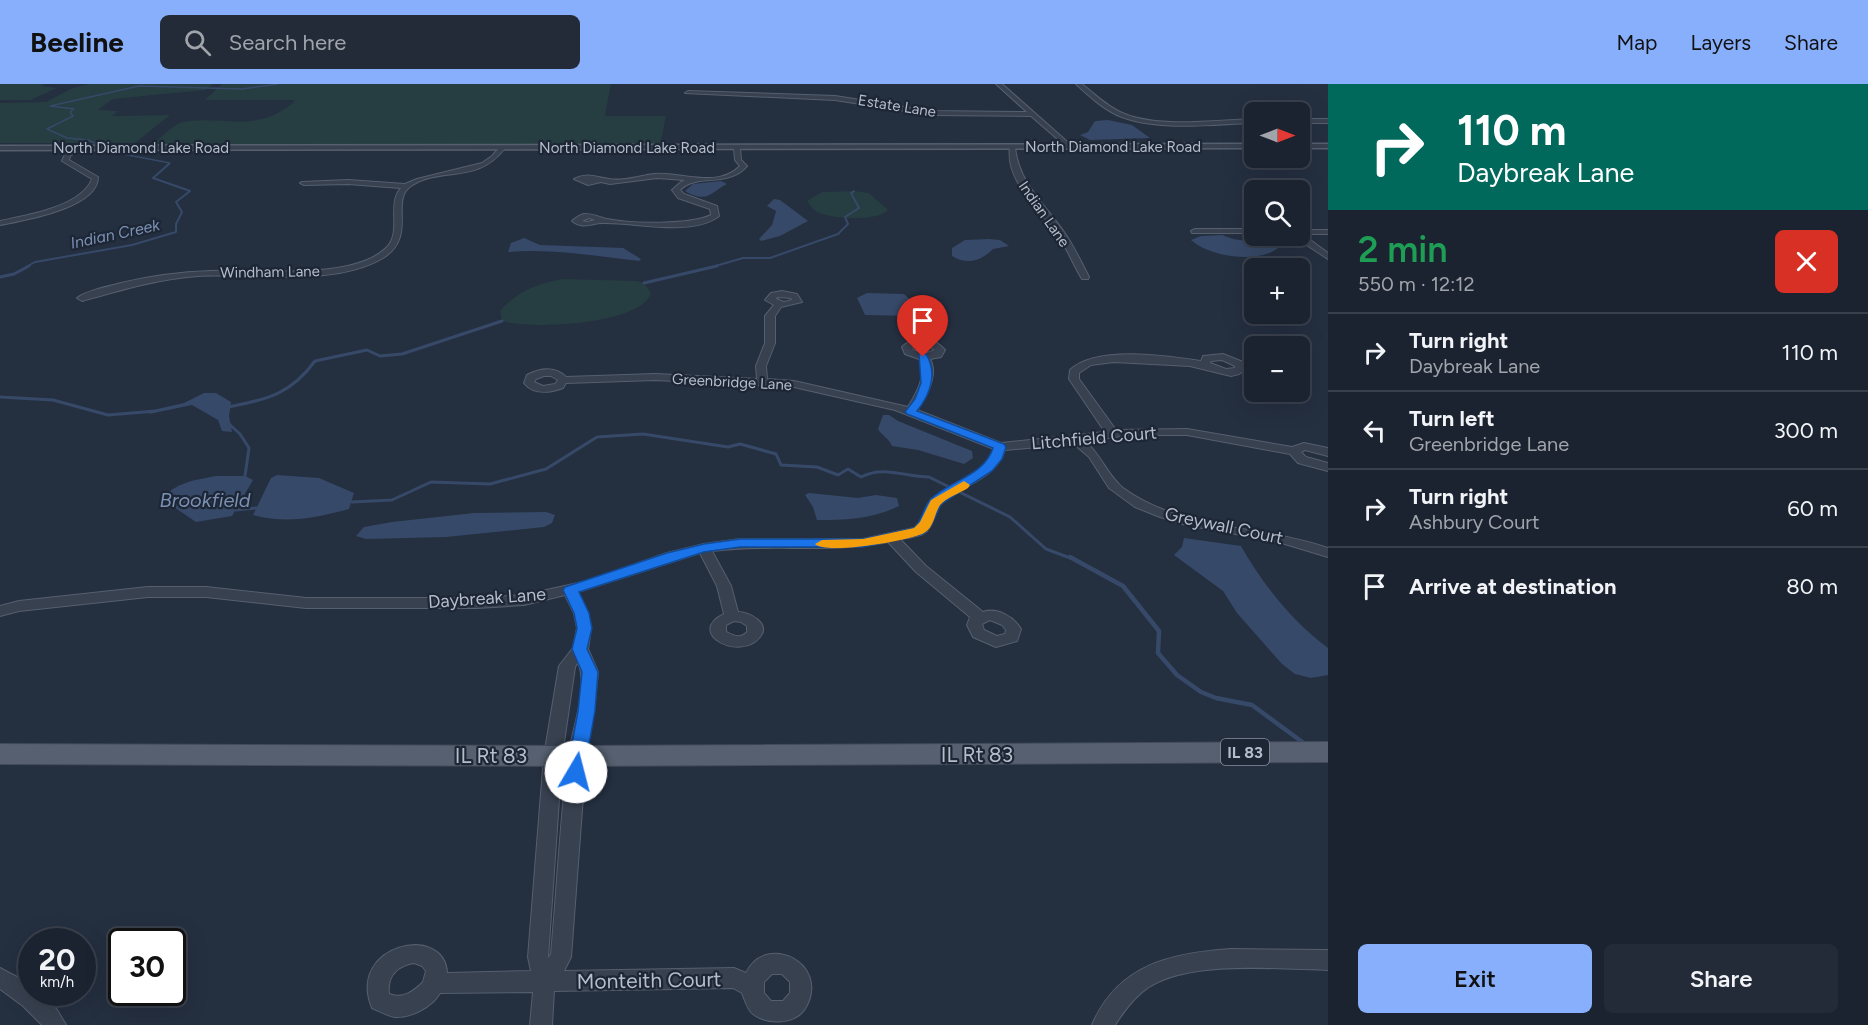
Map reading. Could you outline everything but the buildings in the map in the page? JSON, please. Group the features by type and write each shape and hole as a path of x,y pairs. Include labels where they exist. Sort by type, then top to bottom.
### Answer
{"main road":[{"name":"IL Rt 83","path":"0,754 565,756 1328,752"}],"street":[{"path":"999,84 1070,147"},
{"path":"1079,84 1116,112 1136,119 1244,121"},
{"name":"Estate Lane","path":"688,93 841,98 931,113 1033,114"},
{"path":"1310,121 1328,121"},
{"name":"North Diamond Lake Road","path":"0,148 1244,146"},
{"path":"1310,146 1328,146"},
{"path":"0,223 50,210 88,193 93,188 96,178 91,173 65,161 67,155 79,148"},
{"path":"304,183 348,182 406,186 437,175 484,164 497,158 502,148"},
{"path":"599,180 610,182 665,177 700,179 724,177 743,169 737,148"},
{"name":"Indian Lane","path":"1012,148 1016,174 1029,196 1058,229 1086,277"},
{"path":"665,177 679,185 700,179"},
{"path":"601,221 673,224 691,230 704,227 703,223 715,216 714,208 677,193 679,185"},
{"name":"Windham Lane","path":"82,298 135,281 218,273 307,273 359,264 378,257 396,244 399,235 399,197 406,186"},
{"path":"1195,231 1244,231"},
{"path":"1310,233 1328,232"},
{"path":"1310,243 1328,257"},
{"path":"762,382 761,366 770,343 770,316 778,305"},
{"path":"910,412 921,399 926,383 927,363 923,357"},
{"path":"1112,433 1074,379 1074,372 1083,364 1102,360 1206,364"},
{"name":"Greenbridge Lane","path":"563,380 655,377 704,382 794,384 910,412 1000,447"},
{"name":"Litchfield Court","path":"1000,447 1076,440 1112,433 1187,432 1294,451 1304,446 1328,452"},
{"name":"Greywall Court","path":"1076,440 1092,454 1117,489 1158,512 1182,520 1314,546 1328,553"},
{"name":"Daybreak Lane","path":"0,611 19,606 148,592 206,592 306,603 477,603 524,600 570,590 672,556 704,548 740,543 863,543 918,531 926,524 935,502 970,481 992,464 1000,447"},
{"name":"Litchfield Court","path":"1294,451 1302,460 1328,467"},
{"path":"891,537 906,559 954,593 979,618"},
{"path":"704,548 724,586 732,616"},
{"path":"541,1025 544,982 561,957 567,666 580,649 584,628 581,613 570,590"},
{"path":"565,756 586,711 590,672 580,649"},
{"path":"1103,1025 1112,1009 1143,978 1172,967 1212,960 1328,960"},
{"path":"0,978 18,988 44,1009 55,1025"},
{"name":"Monteith Court","path":"436,983 734,978 752,987"}],"green space":[{"path":"0,84 45,84 42,86 57,88 31,100 0,100"},
{"path":"88,84 213,84 206,90 113,99 98,110 118,111 112,116 170,115 135,143 0,143 0,103 46,102 70,89"},
{"path":"222,84 611,84 605,116 666,116 660,146 153,144 179,123 198,120 253,121 280,112 294,102 294,100 205,100"},
{"path":"822,192 869,193 888,210 882,214 864,218 843,218 817,212 807,201"},
{"path":"562,279 637,281 644,283 651,293 643,304 607,318 558,325 516,324 502,321 500,311 520,293 544,283"}],"water":[{"path":"1108,120 1132,125 1150,138 1090,140 1080,135 1088,132 1095,121"},
{"path":"721,181 727,184 705,197 685,191 693,184"},
{"path":"774,199 780,200 808,221 780,236 761,241 759,239 772,225 776,211 767,206"},
{"path":"1223,235 1244,240 1244,246 1280,246 1272,252 1261,255 1236,256 1210,251 1191,240 1201,236"},
{"path":"524,238 540,245 623,248 641,259 639,261 558,252 508,252 511,243"},
{"path":"965,240 1000,240 1009,246 993,249 984,256 969,261 952,256 952,248"},
{"path":"867,293 904,294 922,311 914,316 865,315 857,298"},
{"path":"204,393 216,393 231,402 229,416 232,432 222,431 218,420 192,405 149,414 153,410 184,403"},
{"path":"883,415 889,415 898,421 972,451 973,458 964,464 918,450 892,446 878,429"},
{"path":"277,475 319,478 354,493 349,509 301,519 265,518 253,515 271,478"},
{"name":"Brookfield","path":"216,476 245,476 253,480 232,516 196,522 162,499 180,485"},
{"path":"809,493 858,498 876,495 897,498 899,506 869,516 817,520 813,507 805,495"},
{"path":"546,512 555,515 552,523 544,527 446,537 366,539 356,536 364,527 392,522 474,513"},
{"path":"1184,538 1241,546 1279,602 1328,648 1328,675 1311,678 1295,674 1282,664 1237,613 1223,591 1174,555 1182,547"}],"waterway":[{"name":"Indian Creek","path":"97,144 88,140 67,138 47,129 73,116 70,112 74,109 50,106 139,86 242,89 278,84"},
{"name":"Indian Creek","path":"112,152 170,163 167,165"},
{"name":"Indian Creek","path":"26,267 35,262 132,245 176,232 176,224 182,212 176,202 190,191 153,178 169,164"},
{"path":"712,267 743,258 770,258 838,234 848,224 845,217 859,208 851,193 854,191"},
{"name":"Indian Creek","path":"0,277 14,274 29,266"},
{"path":"644,283 717,266"},
{"path":"228,407 277,394 296,381 315,361 367,350 380,356 402,354 502,321"},
{"path":"0,397 53,400 108,415 156,411"},
{"path":"228,423 240,434 249,448 245,476"},
{"path":"352,502 392,500 431,482 490,484 546,469 597,437 643,434 728,447 740,444 776,454 781,465 817,467 838,475 848,469 861,477 878,472 929,477 1010,517 1046,549 1073,559"},
{"path":"236,510 256,508"},
{"path":"1070,557 1123,586 1159,631 1158,653 1177,675 1201,692 1216,698 1252,705 1305,744"}],"slow traffic":[{"path":"822,544 863,543 918,531 926,524 935,502 964,485"}],"route":[{"path":"576,772 590,672 580,649 584,628 581,613 570,590 672,556 704,548 740,543 863,543 918,531 926,524 935,502 970,481 987,469 996,459 1000,447 910,412 921,399 926,383 927,363 923,357"}]}
